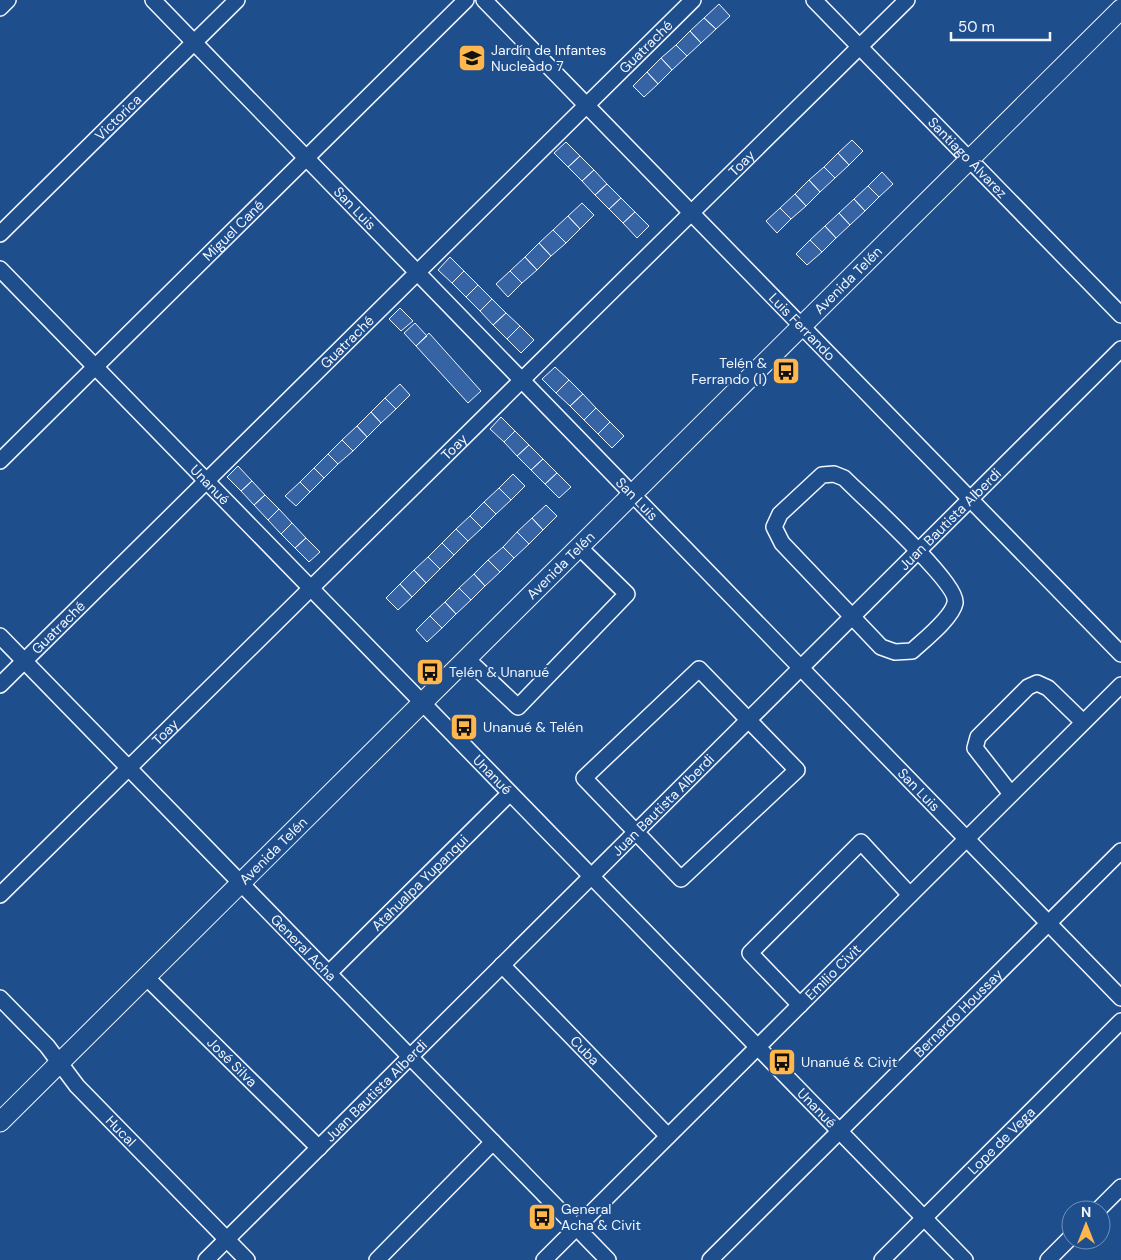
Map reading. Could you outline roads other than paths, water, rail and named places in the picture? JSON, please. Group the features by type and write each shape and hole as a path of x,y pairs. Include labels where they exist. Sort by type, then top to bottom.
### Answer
{"main road":[{"path":"1112,0 1121,9"},
{"name":"Avenida Telén","path":"0,1122 1121,9"}],"street":[{"path":"0,8 8,0"},
{"name":"San Luis","path":"153,0 1121,998"},
{"name":"Victorica","path":"0,234 237,0"},
{"name":"Miguel Cané","path":"0,461 466,0"},
{"name":"Luis Ferrando","path":"484,0 1121,654"},
{"name":"Guatraché","path":"0,685 693,0"},
{"name":"Santiago Álvarez","path":"814,0 1121,315"},
{"name":"Toay","path":"0,896 907,0"},
{"name":"Unanué","path":"0,269 965,1260"},
{"name":"Juan Bautista Alberdi","path":"206,1260 1121,349"},
{"path":"834,474 844,478 919,551 953,592 956,601 952,612 912,651 895,652 881,647 782,543 774,527 780,514 822,475 834,474"},
{"path":"466,659 518,707 627,594 579,547"},
{"name":"General Acha","path":"0,636 608,1260"},
{"path":"699,669 749,720 798,770 681,879 584,778 699,669"},
{"path":"1011,794 975,748 978,737 984,730 1028,687 1037,684 1048,688 1084,722"},
{"name":"Emilio Civit","path":"544,1260 1121,684"},
{"name":"Atahualpa Yupanqui","path":"329,973 510,792"},
{"path":"800,1004 750,953 861,842 910,895"},
{"name":"Bernardo Houssay","path":"710,1260 1121,851"},
{"name":"Cuba","path":"502,965 668,1136"},
{"name":"José Silva","path":"146,977 319,1148"},
{"name":"Hucal","path":"0,998 47,1046 77,1086 247,1260"},
{"name":"Lope de Vega","path":"882,1260 1121,1021"},
{"path":"377,1260 493,1142"},
{"path":"1108,1200 1121,1187"},
{"path":"1048,1260 1061,1247"}],"place":[{"name":"Jardín de Infantes Nucleado 7","path":"472,58"},
{"name":"Telén & Ferrando (I)","path":"786,371"},
{"name":"Telén & Unanué","path":"430,672"},
{"name":"Unanué & Telén","path":"464,727"},
{"name":"Unanué & Civit","path":"782,1062"},
{"name":"General Acha & Civit","path":"542,1217"}]}
